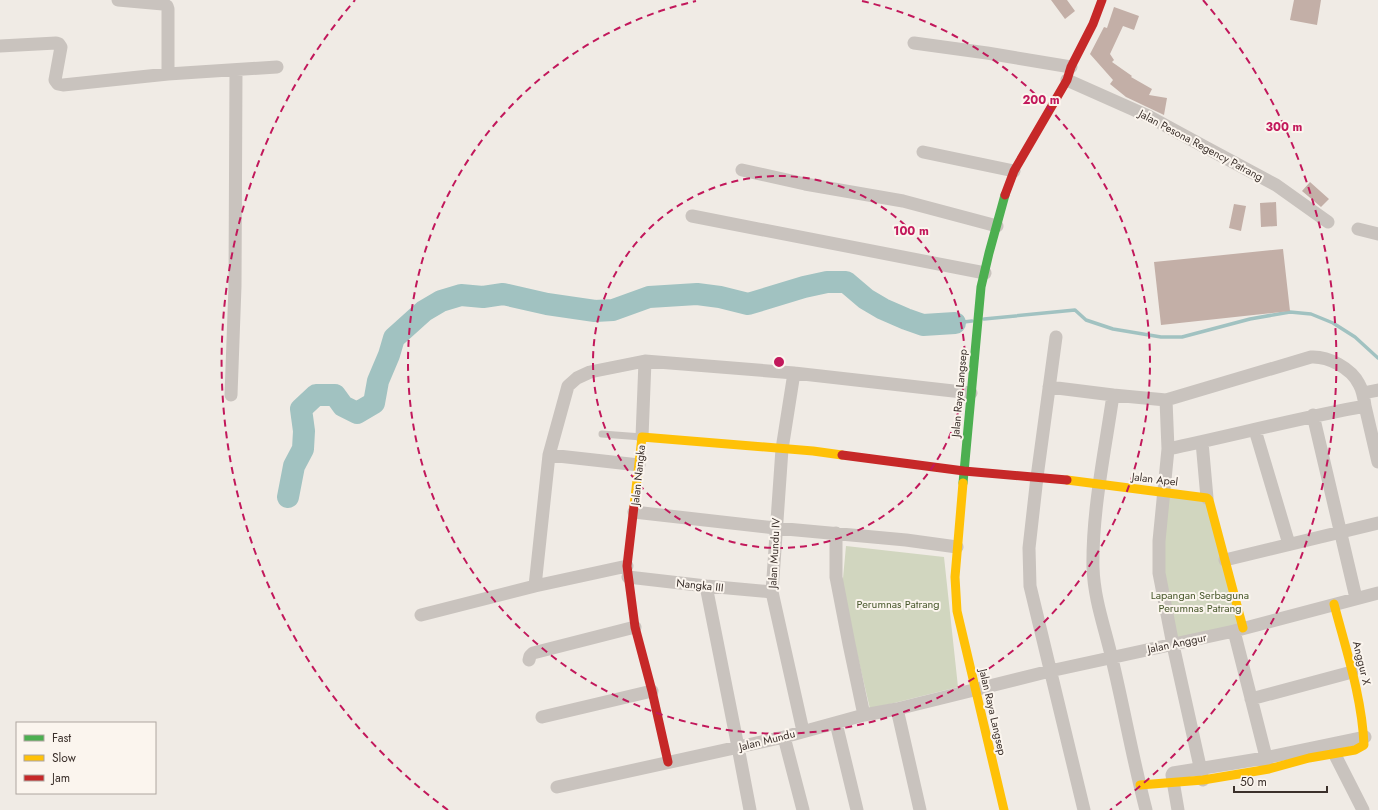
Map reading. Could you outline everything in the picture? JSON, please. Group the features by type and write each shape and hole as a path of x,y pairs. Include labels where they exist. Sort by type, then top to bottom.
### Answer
{"street":[{"path":"120,0 163,4 167,6 168,74"},
{"name":"Jalan Raya Langsep","path":"1004,810 958,611 956,577 957,547 980,296 1003,202 1014,171 1067,80 1071,67 1093,24 1102,0"},
{"path":"914,43 1071,67"},
{"path":"0,46 59,44 61,48 55,80 58,84 62,85 168,74 277,67"},
{"path":"231,395 235,286 236,70"},
{"name":"Jalan Pesona Regency Patrang","path":"1067,80 1148,116 1218,154 1276,186 1328,222"},
{"path":"922,152 1014,171"},
{"path":"742,170 805,184 903,201 997,226"},
{"path":"692,216 985,273"},
{"path":"1358,230 1378,234"},
{"path":"1056,337 1029,548 1030,586 1084,810"},
{"path":"1049,387 1166,400 1311,357 1329,359 1336,362 1359,382 1378,462"},
{"path":"535,586 549,455 568,386 577,378 590,372 645,361 794,372 971,393"},
{"path":"642,436 645,361"},
{"name":"Jalan Mundu IV","path":"794,372 782,449 775,528 772,592 803,731"},
{"path":"1168,449 1255,430 1313,415 1364,399 1378,390"},
{"path":"1113,395 1093,536 1093,568 1096,601 1112,658 1146,810"},
{"path":"1166,400 1168,449 1159,541 1159,573 1202,775"},
{"path":"1313,415 1356,598"},
{"path":"1255,430 1289,544"},
{"name":"Jalan Nangka","path":"668,762 652,691 635,627 628,571 642,436 813,451 964,471"},
{"path":"1202,442 1208,498 1225,560 1251,699 1267,764"},
{"path":"549,455 639,465"},
{"name":"Jalan Apel","path":"964,471 1037,477 1208,498"},
{"path":"634,512 775,528 906,540 957,547"},
{"path":"1225,560 1378,522"},
{"path":"836,533 836,577 864,715"},
{"name":"Nangka III","path":"421,615 535,586 628,571 706,586 772,592"},
{"path":"706,586 750,810"},
{"name":"Jalan Anggur","path":"975,689 1238,629 1378,593"},
{"name":"Anggur X","path":"1334,604 1352,672 1365,737"},
{"path":"529,660 533,653 635,627"},
{"path":"1251,699 1352,672"},
{"name":"Jalan Mundu","path":"557,788 738,747 975,689"},
{"path":"542,718 652,691"},
{"path":"897,709 920,810"},
{"path":"836,723 857,810"},
{"path":"784,736 803,810"},
{"path":"1178,810 1173,783 1173,774 1202,775 1334,753 1360,748 1364,744 1365,737 1267,764"},
{"path":"1334,753 1363,810"},
{"path":"1140,785 1173,783"}],"lane":[{"path":"602,434 642,436"}],"green space":[{"name":"Lapangan Serbaguna Perumnas Patrang","path":"1164,492 1208,499 1243,627 1173,643 1160,572"},
{"name":"Perumnas Patrang","path":"846,546 944,557 958,687 870,709 842,589"}],"building":[{"path":"1051,0 1067,0 1075,11 1065,19"},
{"path":"1294,0 1321,0 1317,25 1290,20"},
{"path":"1114,7 1139,16 1134,30 1123,26 1110,54 1114,60 1112,62 1132,76 1131,77 1152,89 1149,95 1167,98 1164,115 1126,97 1110,84 1113,80 1090,54 1104,27 1107,28"},
{"path":"1310,182 1329,199 1321,207 1302,191"},
{"path":"1276,202 1277,226 1261,227 1260,203"},
{"path":"1234,204 1246,206 1241,231 1229,228"},
{"path":"1283,249 1290,311 1161,325 1154,262"}],"waterway":[{"path":"288,497 294,466 303,449 304,431 301,409 316,395 335,395 343,406 357,413 374,403 378,381 389,355 394,338 424,311 441,301 461,295 483,297 503,294 547,304 595,311 613,310 649,297 697,294 720,297 748,304 804,287 827,282 846,282 866,299 883,309 906,319 923,325 955,323"},
{"path":"984,319 1075,310 1086,320 1113,329 1161,337 1182,337 1250,319 1290,312 1311,314 1333,323 1355,337 1378,358"},
{"path":"955,323 972,321"}],"traffic: fast":[{"path":"963,483 981,287 1005,195"}],"traffic: slow":[{"path":"634,506 642,437 813,451 842,455"},
{"path":"1067,480 1207,498 1209,500 1243,628"},
{"path":"963,483 955,577 957,611 1004,810"},
{"path":"1140,785 1203,780 1269,769 1309,758 1355,750 1364,745 1363,727 1357,691 1334,604"}],"traffic: jam":[{"path":"1005,195 1014,171 1067,80 1071,67 1093,24 1102,0"},
{"path":"842,455 964,471 1067,480"},
{"path":"634,506 627,566 635,627 652,691 668,762"}]}
